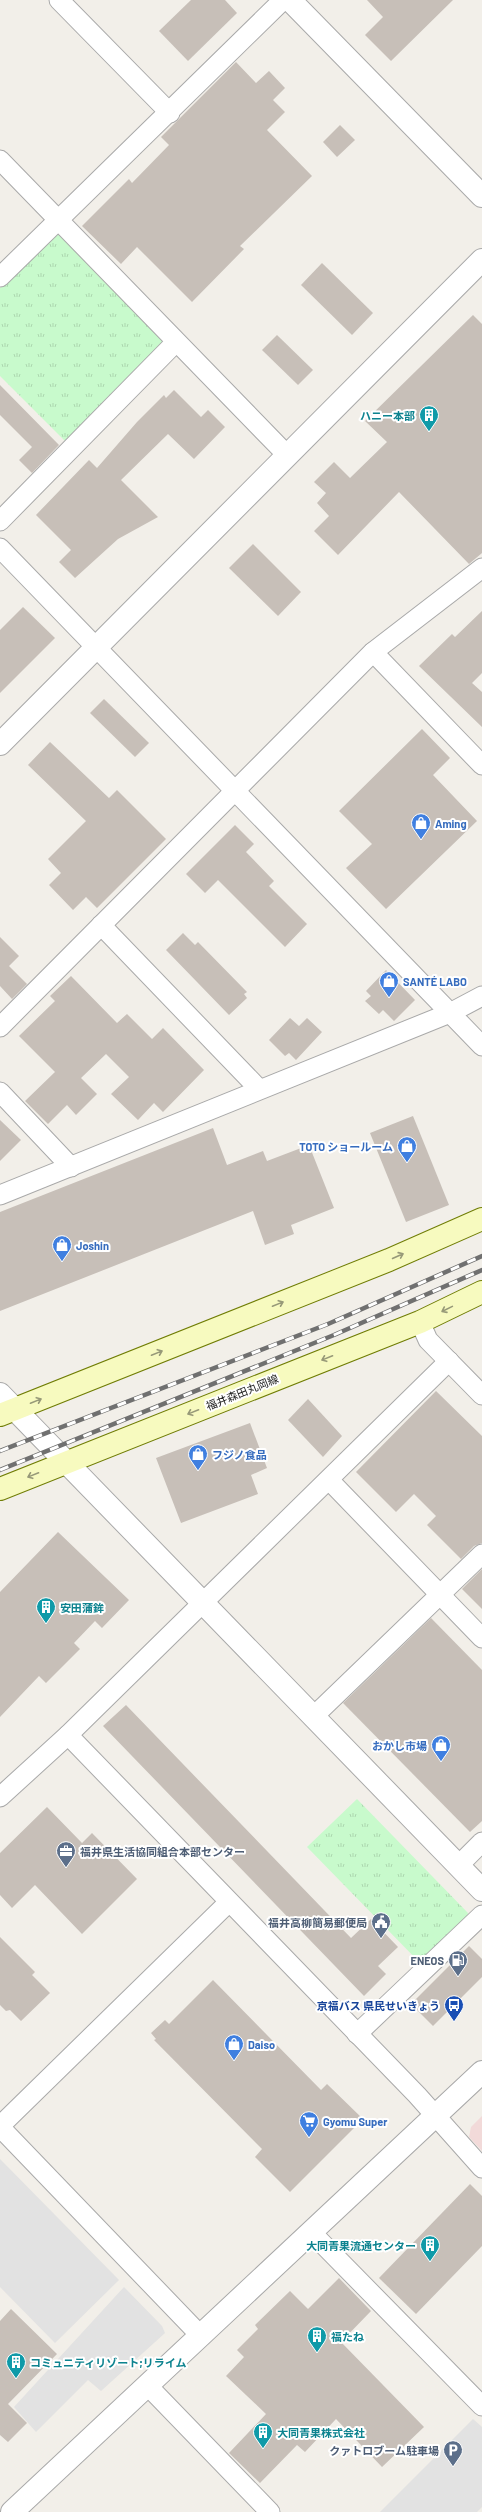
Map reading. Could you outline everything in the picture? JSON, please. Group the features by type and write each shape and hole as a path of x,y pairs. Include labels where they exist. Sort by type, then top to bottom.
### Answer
{"main road":[{"path":"8,1413 390,1260 482,1219"},
{"name":"福井森田丸岡線","path":"0,1489 64,1462 420,1322 482,1292"}],"street":[{"path":"59,0 170,113"},
{"path":"0,277 170,113 283,0"},
{"path":"290,0 482,196"},
{"path":"0,160 286,455"},
{"path":"0,744 286,455 482,260"},
{"path":"0,521 176,342"},
{"path":"0,548 482,1046"},
{"path":"0,1027 373,652 482,568"},
{"path":"373,652 482,765"},
{"path":"101,925 259,1089"},
{"path":"0,1195 450,1013 482,996"},
{"path":"0,1092 71,1167"},
{"path":"420,1322 428,1340 482,1395"},
{"path":"0,1797 68,1735 449,1361"},
{"path":"0,1394 8,1413 64,1462 203,1602 482,1890"},
{"path":"329,1480 482,1638"},
{"path":"314,1716 482,1554"},
{"path":"68,1735 357,2034 482,2168"},
{"path":"458,1866 482,1842"},
{"path":"200,2335 0,2126 229,1902"},
{"path":"357,2034 482,1915"},
{"path":"12,2512 482,2072"},
{"path":"311,2232 482,2406"},
{"path":"147,2385 270,2512"}],"shaded area":[{"path":"482,2116 482,2151 469,2137 471,2127"},
{"path":"0,2159 119,2280 55,2343 0,2287"},
{"path":"124,2287 162,2326 165,2333 101,2391 88,2380 36,2432 14,2407"},
{"name":"クァトロブーム駐車場","path":"473,2419 482,2427 482,2507 477,2512 380,2512"}],"green space":[{"path":"57,232 162,338 162,347 67,443 0,376 0,288"},
{"path":"357,1799 468,1913 466,1921 421,1964 307,1847"}],"building":[{"path":"191,0 225,0 237,13 188,61 159,31"},
{"path":"367,0 453,0 391,61 365,35 383,17"},
{"path":"236,62 256,83 269,71 285,88 273,100 285,112 267,130 312,176 240,246 244,249 192,302 137,247 121,264 82,226 129,179 132,183 169,145 161,137"},
{"path":"340,125 355,140 337,157 323,142"},
{"path":"322,263 373,313 352,335 301,285"},
{"name":"ハニー本部","path":"473,315 482,324 482,553 469,564 399,492 338,555 314,531 329,516 317,503 326,493 314,482 334,462 350,478 387,442 365,421"},
{"path":"277,335 313,370 298,385 262,350"},
{"path":"0,385 59,445 32,473 19,460 32,447 0,415"},
{"path":"174,390 201,417 208,410 225,427 194,459 168,434 121,480 158,517 118,539 75,578 59,562 71,550 36,515 89,460 97,468 137,422 164,395 166,398"},
{"path":"253,544 301,592 278,616 229,568"},
{"path":"23,607 55,638 0,693 0,630"},
{"path":"482,611 482,673 472,683 482,692 482,727 419,666 452,634 455,637"},
{"path":"104,699 149,743 135,757 90,713"},
{"path":"422,729 450,758 433,775 477,821 386,909 346,868 372,844 339,811"},
{"path":"50,742 109,798 117,790 166,839 97,908 86,897 73,910 49,885 61,873 48,859 86,821 28,765"},
{"path":"235,825 254,844 246,852 274,881 269,886 307,924 285,947 218,880 205,893 186,874"},
{"path":"183,933 195,945 198,942 247,992 244,994 247,998 229,1015 166,950"},
{"path":"0,937 19,956 9,966 27,984 12,999 0,986"},
{"path":"386,970 415,1000 394,1021 383,1010 379,1014 365,1001 371,996 366,991"},
{"path":"71,976 117,1023 127,1014 152,1039 163,1028 204,1070 163,1112 154,1103 138,1120 111,1094 129,1077 106,1054 81,1078 97,1094 76,1115 67,1105 48,1124 25,1101 55,1072 19,1036 55,1001 50,996"},
{"path":"290,1018 299,1026 307,1018 322,1032 296,1060 289,1053 285,1056 269,1040"},
{"path":"413,1116 449,1205 406,1222 370,1133"},
{"path":"0,1120 21,1140 0,1161"},
{"name":"Joshin","path":"213,1128 227,1165 263,1151 267,1161 309,1145 334,1208 291,1225 294,1234 265,1245 253,1211 0,1311 0,1212"},
{"path":"436,1391 482,1436 482,1543 474,1546 461,1559 427,1525 436,1516 414,1494 396,1512 356,1472"},
{"path":"308,1399 342,1436 323,1457 288,1420"},
{"path":"250,1423 267,1468 251,1475 258,1494 181,1523 156,1458"},
{"name":"安田蒲鉾","path":"58,1532 129,1600 102,1628 95,1621 74,1643 80,1649 46,1683 39,1676 0,1717 0,1592"},
{"path":"482,1569 482,1609 462,1589"},
{"name":"おかし市場","path":"431,1618 482,1670 482,1821 470,1832 343,1703"},
{"path":"126,1705 351,1938 371,1919 398,1947 378,1966 386,1974 364,1996 103,1726"},
{"path":"47,1807 82,1843 92,1833 137,1879 82,1934 35,1885 12,1908 0,1895 0,1853"},
{"path":"0,1937 35,1972 32,1975 50,1993 21,2021 10,2010 6,2011 0,2005"},
{"path":"469,1946 482,1959 482,1977 433,2026 411,2004"},
{"name":"Daiso","path":"213,1980 321,2090 327,2084 363,2119 290,2192 255,2157 262,2149 154,2040 156,2039 151,2033 165,2020 169,2024"},
{"name":"大同青果流通センター","path":"470,2184 482,2196 482,2246 416,2314 379,2278"},
{"path":"339,2278 371,2311 341,2342 424,2427 382,2467 336,2419 305,2452 297,2445 260,2483 229,2453 266,2414 226,2376 244,2357 237,2350 258,2329 255,2325 290,2291 308,2309"},
{"name":"コミュニティリゾート;リライム","path":"11,2309 57,2354 8,2404 27,2423 8,2442 0,2435 0,2321"}],"railway":[{"path":"0,1451 328,1324 482,1256"},
{"path":"0,1470 334,1335 482,1270"}],"place":[{"name":"ハニー本部","path":"429,432"},
{"name":"Aming","path":"421,840"},
{"name":"SANTÉ LABO","path":"389,998"},
{"name":"TOTO ショールーム","path":"407,1163"},
{"name":"Joshin","path":"62,1262"},
{"name":"フジノ食品","path":"198,1471"},
{"name":"安田蒲鉾","path":"46,1624"},
{"name":"おかし市場","path":"441,1762"},
{"name":"福井県生活協同組合本部センター","path":"66,1868"},
{"name":"福井高柳簡易郵便局","path":"381,1939"},
{"name":"ENEOS","path":"458,1977"},
{"name":"京福バス 県民せいきょう","path":"454,2022"},
{"name":"Daiso","path":"234,2061"},
{"name":"Gyomu Super","path":"309,2138"},
{"name":"大同青果流通センター","path":"430,2262"},
{"name":"福たね","path":"317,2353"},
{"name":"コミュニティリゾート;リライム","path":"16,2379"},
{"name":"大同青果株式会社","path":"263,2449"},
{"name":"クァトロブーム駐車場","path":"453,2467"}]}
